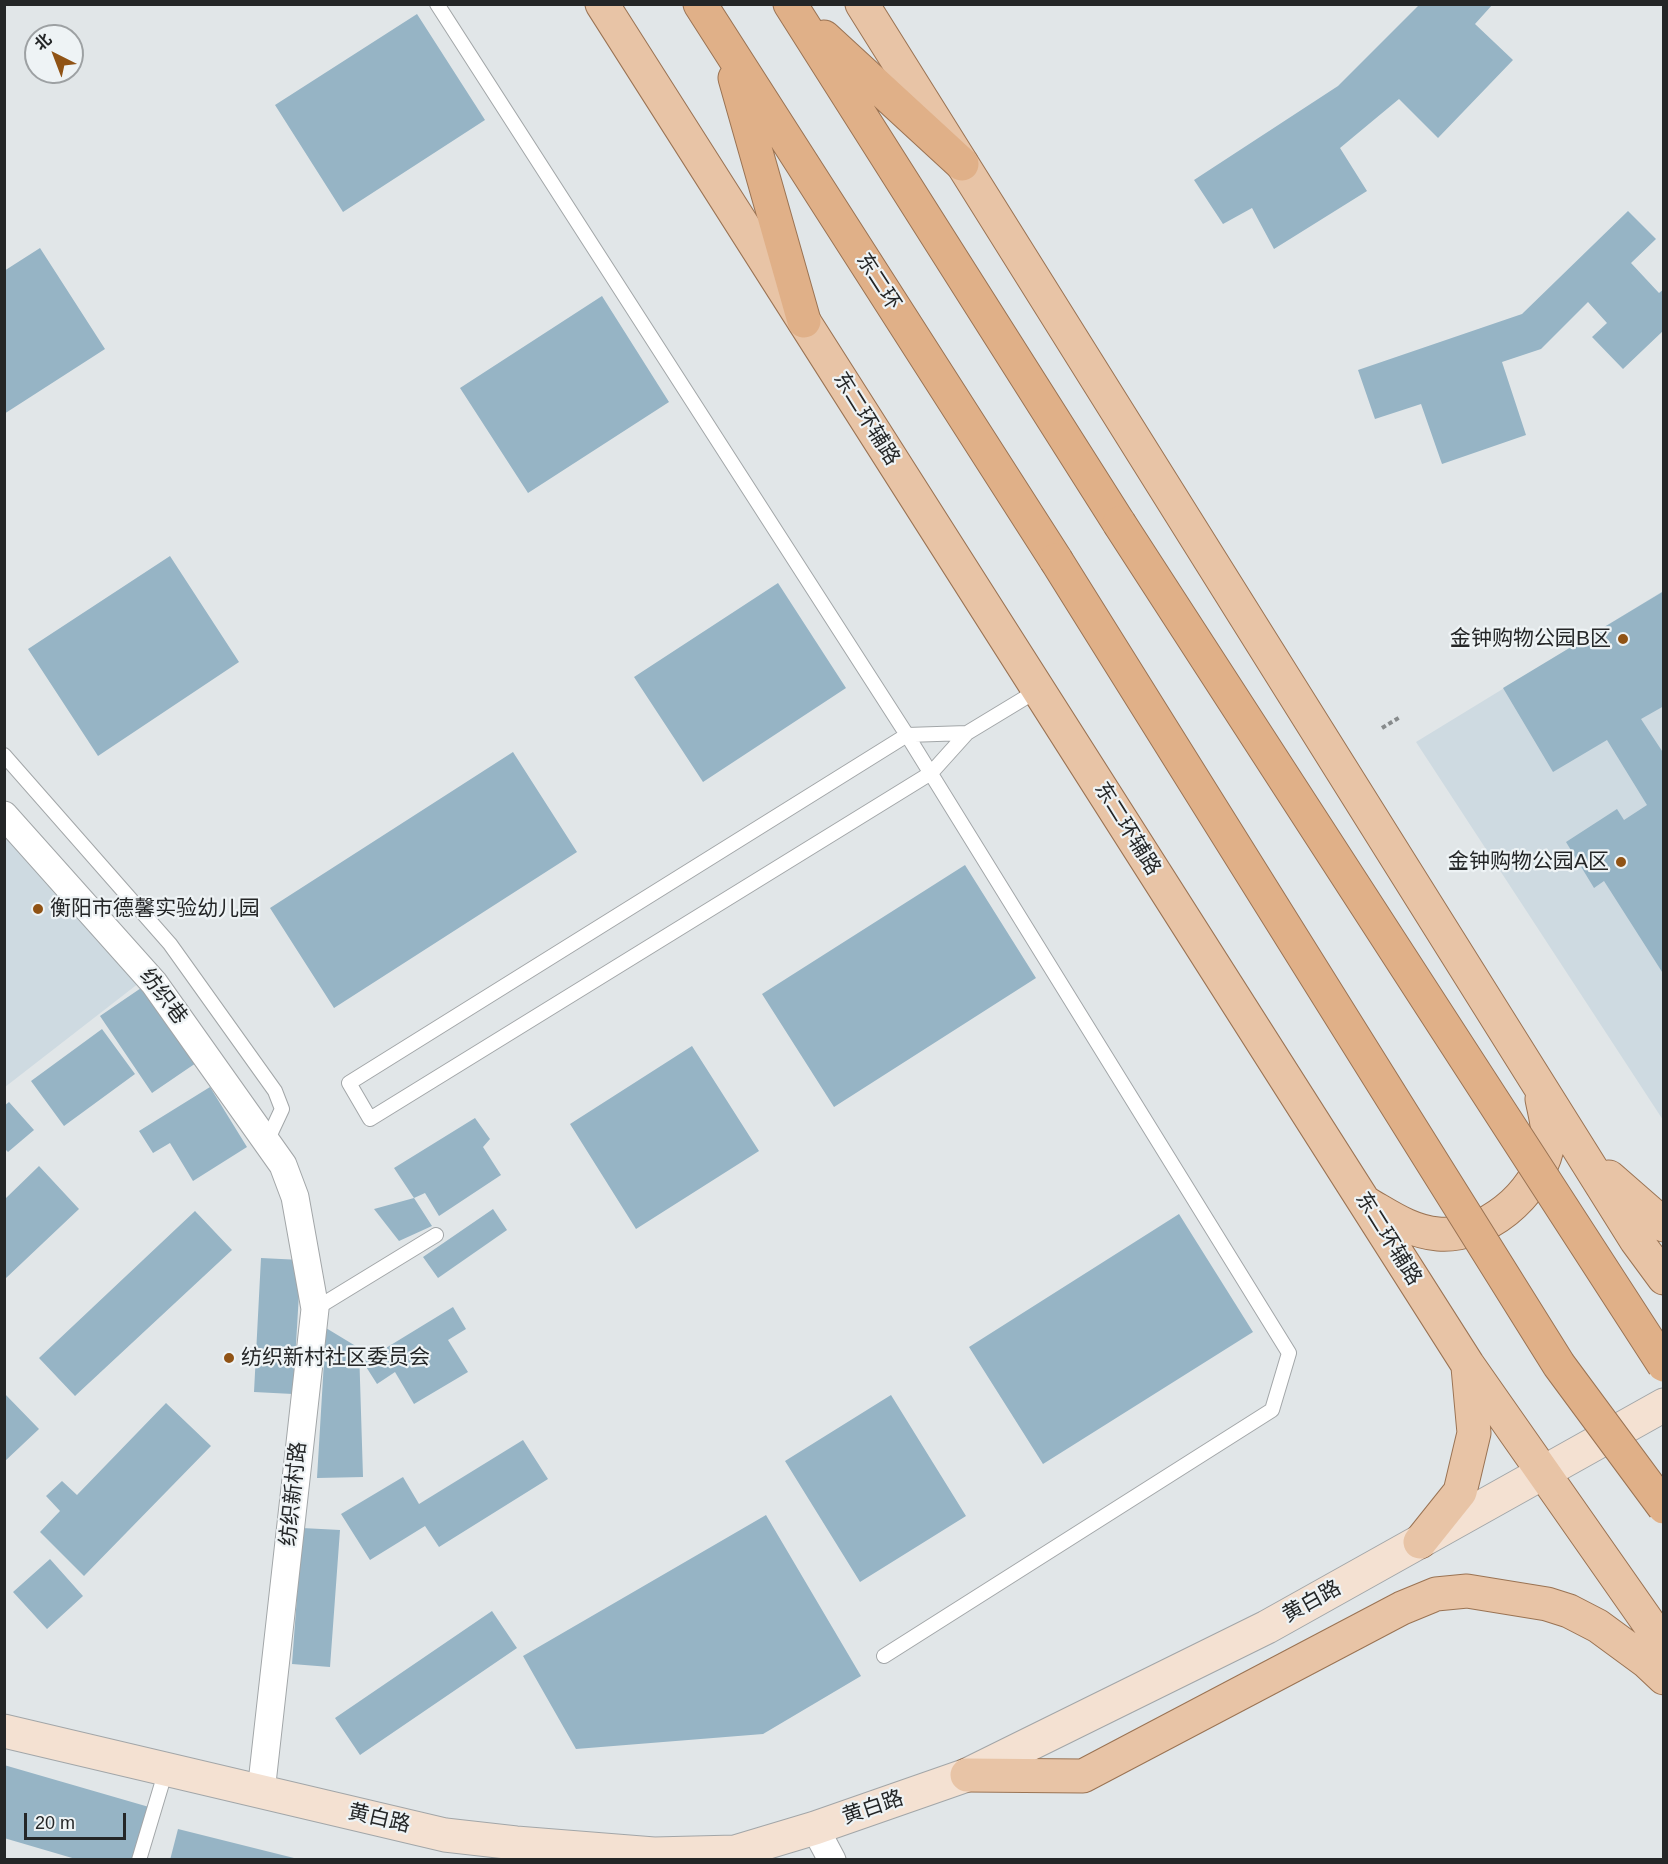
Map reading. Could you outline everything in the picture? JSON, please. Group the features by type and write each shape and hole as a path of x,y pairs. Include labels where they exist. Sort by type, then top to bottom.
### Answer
{"highway":[{"name":"东二环","path":"700,4 1056,560 1559,1365 1664,1507"},
{"path":"791,5 962,164"},
{"path":"791,5 1119,523 1664,1365"},
{"path":"726,45 804,321"}],"main road":[{"name":"东二环辅路","path":"602,4 1468,1365 1664,1645"},
{"path":"862,4 1636,1240 1664,1278"},
{"path":"1364,1202 1411,1228 1437,1234 1464,1231 1500,1215 1532,1182 1544,1160 1548,1135 1540,1087"},
{"path":"1580,1151 1664,1226"},
{"path":"1420,1542 1460,1492 1474,1433 1468,1365"},
{"name":"黄白路","path":"4,1731 515,1851 654,1854 735,1852 814,1828 967,1775 1267,1628 1664,1406"},
{"path":"967,1775 1083,1776 1402,1608 1436,1594 1477,1592 1523,1599 1569,1611 1598,1626 1647,1662 1664,1678"}],"street":[{"name":"纺织巷","path":"4,815 153,982 283,1165 295,1197"},
{"name":"纺织新村路","path":"261,1792 315,1309 295,1197"},
{"path":"814,1828 832,1860"}],"lane":[{"path":"437,4 907,735 1289,1353 1272,1410 884,1656"},
{"path":"967,734 907,735 349,1083 370,1119 931,773 967,734 1038,690"},
{"path":"4,755 170,944 274,1091 282,1109 267,1141"},
{"path":"315,1309 436,1235"},
{"path":"139,1860 166,1769"}],"path":[{"path":"1382,728 1400,717"}],"shaded area":[{"path":"1663,591 1663,1120 1416,742"},
{"name":"衡阳市德馨实验幼儿园","path":"5,835 139,983 5,1087"}],"building":[{"path":"1420,4 1493,4 1475,24 1513,60 1438,138 1399,99 1340,148 1367,191 1274,249 1252,208 1223,224 1194,180 1338,86"},
{"path":"417,14 485,120 343,212 275,105"},
{"path":"1628,211 1656,239 1631,263 1659,293 1664,289 1664,330 1623,369 1592,337 1607,323 1588,302 1541,349 1502,362 1526,435 1442,464 1421,404 1375,419 1358,370 1522,314"},
{"path":"40,248 105,349 4,414 4,271"},
{"path":"602,296 669,402 528,493 460,388"},
{"path":"170,556 239,662 98,756 28,649"},
{"path":"778,583 846,688 703,782 634,677"},
{"path":"1664,591 1664,706 1641,719 1664,754 1664,975 1604,881 1594,888 1566,842 1617,809 1624,820 1647,805 1607,740 1553,772 1503,688"},
{"path":"513,752 577,852 334,1008 270,908"},
{"path":"965,865 1036,978 834,1107 762,994"},
{"path":"144,986 196,1063 152,1093 100,1016"},
{"path":"102,1029 135,1074 64,1126 31,1081"},
{"path":"692,1046 759,1151 636,1229 570,1124"},
{"path":"210,1087 247,1147 193,1181 170,1143 153,1153 139,1131"},
{"path":"9,1102 34,1130 8,1152 4,1148 4,1106"},
{"path":"475,1118 490,1139 483,1147 501,1175 439,1216 425,1193 414,1198 394,1168"},
{"path":"39,1166 79,1209 5,1279 5,1199"},
{"path":"414,1198 432,1226 399,1241 374,1209"},
{"path":"493,1209 507,1230 438,1278 423,1257"},
{"path":"195,1211 232,1250 75,1396 39,1358"},
{"path":"1179,1214 1253,1332 1043,1464 969,1347"},
{"path":"261,1258 301,1260 293,1394 254,1392"},
{"path":"453,1307 466,1329 448,1340 468,1372 414,1404 395,1372 377,1384 363,1362"},
{"path":"326,1328 359,1348 363,1477 317,1478"},
{"path":"4,1393 39,1429 4,1462"},
{"path":"891,1395 966,1516 860,1582 785,1461"},
{"path":"166,1403 211,1446 84,1576 40,1532 60,1511 46,1496 62,1481 77,1495"},
{"path":"523,1440 548,1479 439,1547 425,1526 370,1560 341,1514 403,1477 419,1504"},
{"path":"766,1515 861,1676 763,1734 576,1749 523,1656"},
{"path":"302,1528 340,1530 330,1667 292,1664"},
{"path":"50,1559 83,1596 47,1629 13,1592"},
{"path":"492,1611 517,1648 360,1755 335,1718"},
{"path":"4,1765 149,1807 133,1860 79,1860 4,1838"},
{"path":"178,1829 298,1859 298,1860 170,1860"}],"place":[{"name":"金钟购物公园B区","path":"1623,639"},
{"name":"金钟购物公园A区","path":"1621,862"},
{"name":"衡阳市德馨实验幼儿园","path":"38,909"},
{"name":"纺织新村社区委员会","path":"229,1358"}]}
